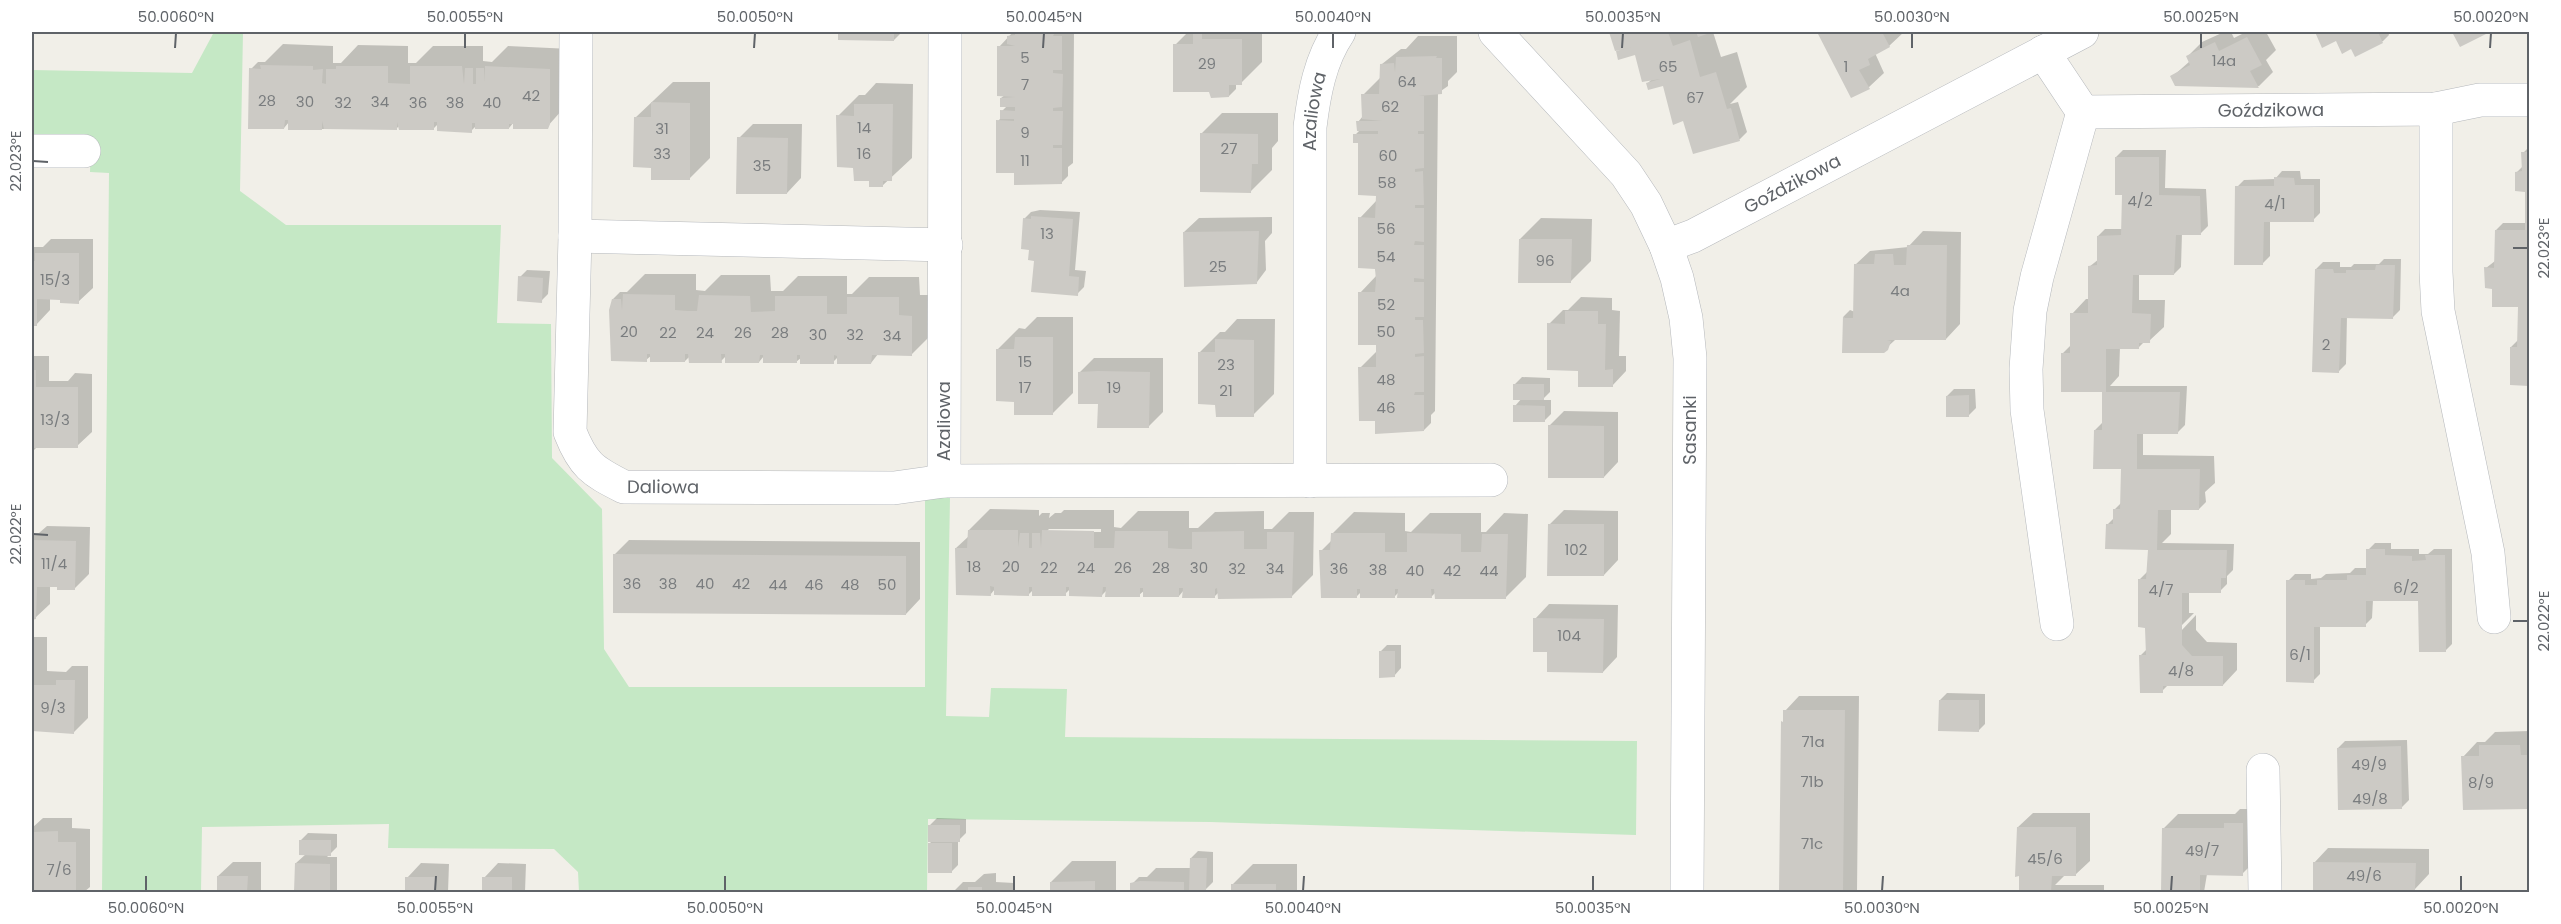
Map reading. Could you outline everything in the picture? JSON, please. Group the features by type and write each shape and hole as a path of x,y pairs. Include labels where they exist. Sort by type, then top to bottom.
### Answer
{"street":[{"name":"Daliowa","path":"576,32 575,236 570,432 580,457 599,475 624,487 894,488 944,482"},
{"name":"Azaliowa","path":"945,32 944,482 1491,480"},
{"name":"Azaliowa","path":"1310,481 1310,127 1314,95 1323,64 1339,32"},
{"name":"Sasanki","path":"1495,32 1626,174 1646,204 1666,246 1686,318 1690,358 1687,892"},
{"name":"Goździkowa","path":"1666,246 1693,236 2082,32"},
{"path":"2043,52 2084,112 2037,277 2030,311 2026,369 2027,410 2057,624"},
{"name":"Goździkowa","path":"2084,112 2436,109 2480,100 2529,100"},
{"path":"2436,109 2438,311 2488,553 2494,616"},
{"path":"32,151 84,151"},
{"path":"575,236 946,245"},
{"path":"2263,770 2265,892"}],"green space":[{"path":"214,32 243,32 240,191 286,225 501,225 497,323 551,324 552,458 602,509 604,649 629,687 925,687 925,498 950,498 946,716 989,717 991,688 1067,689 1065,737 1637,741 1636,835 1210,822 928,819 927,892 579,892 578,872 554,849 388,848 389,824 202,827 201,892 102,892 109,173 90,172 91,143 32,142 32,70 192,73"}],"building":[{"path":"838,32 894,32 894,41 838,40"},
{"path":"1015,32 1055,32 1053,36 1062,36 1062,70 1053,70 1053,73 1063,74 1062,107 1053,108 1053,111 1063,111 1062,145 1053,145 1053,148 1062,148 1062,184 1014,185 1014,173 996,173 996,120 1014,121 1014,119 1000,119 1000,110 1015,111 1015,107 1000,107 1000,98 1015,97 997,96 997,46 1015,46 1007,44 1007,36 1015,35"},
{"path":"1193,32 1202,32 1202,39 1242,39 1242,85 1229,85 1229,97 1211,98 1209,92 1173,92 1173,44 1193,44"},
{"path":"1609,32 1668,32 1673,46 1690,40 1700,77 1716,72 1727,109 1731,108 1740,141 1693,154 1683,121 1673,125 1663,86 1648,90 1646,83 1660,79 1642,82 1635,55 1618,60 1616,51 1633,47 1615,51"},
{"path":"1696,32 1713,32 1698,37"},
{"path":"1817,32 1882,32 1890,47 1868,59 1870,65 1859,70 1870,89 1851,98"},
{"path":"2315,32 2378,32 2383,43 2355,57 2351,49 2342,54 2336,41 2322,48"},
{"path":"2452,32 2490,32 2460,47"},
{"path":"2247,37 2262,65 2250,71 2259,88 2175,86 2170,76 2190,65 2186,56 2215,42 2219,51"},
{"path":"1437,56 1436,58 1442,58 1442,94 1418,96 1424,96 1424,131 1418,131 1418,134 1424,134 1424,168 1415,169 1415,172 1423,171 1424,205 1415,205 1415,208 1424,208 1424,242 1415,241 1414,245 1424,245 1424,279 1414,278 1414,282 1424,282 1424,317 1415,317 1415,320 1423,320 1424,353 1415,354 1415,357 1424,356 1424,392 1415,392 1414,395 1424,395 1424,431 1375,434 1375,421 1359,421 1358,367 1376,367 1376,345 1358,345 1358,292 1375,292 1376,280 1375,269 1358,268 1358,217 1375,218 1376,196 1358,195 1358,143 1353,143 1353,134 1378,134 1378,131 1357,131 1356,121 1382,121 1362,119 1361,94 1379,94 1380,64 1394,63 1395,72 1396,57"},
{"path":"260,65 313,66 313,70 323,69 322,83 326,84 326,69 336,69 336,66 388,66 388,83 410,84 410,66 462,66 464,84 465,68 473,68 473,84 476,84 476,68 484,68 485,82 485,66 550,69 550,124 548,129 513,129 513,124 509,124 509,129 475,129 475,123 472,123 472,133 437,131 437,122 434,122 434,130 399,130 397,122 397,130 324,129 322,121 322,130 288,130 288,120 285,120 284,129 248,129 249,68 261,69"},
{"path":"651,102 690,103 690,180 651,180 651,168 633,167 634,117 651,117"},
{"path":"854,104 893,104 892,181 883,181 883,187 869,187 869,181 854,181 853,168 837,167 836,115 854,116"},
{"path":"1200,133 1258,134 1258,164 1252,164 1251,193 1200,192"},
{"path":"737,137 788,138 787,194 736,194"},
{"path":"2521,152 2529,152 2529,386 2510,385 2510,347 2517,347 2518,307 2492,307 2492,289 2485,288 2484,267 2494,268 2495,230 2525,230 2525,192 2515,191 2515,172 2522,171"},
{"path":"2115,157 2159,157 2159,195 2200,196 2201,235 2176,235 2174,275 2133,275 2132,313 2151,314 2150,343 2139,343 2139,349 2106,349 2106,392 2180,392 2178,434 2137,434 2137,469 2200,469 2199,510 2158,510 2157,550 2227,550 2226,578 2221,578 2221,593 2182,593 2182,645 2192,656 2223,656 2223,686 2163,686 2163,693 2140,693 2139,655 2146,655 2145,628 2138,627 2138,579 2146,579 2148,550 2105,549 2106,524 2113,524 2113,509 2120,509 2121,469 2093,469 2094,430 2102,430 2102,392 2061,392 2061,353 2070,353 2070,313 2088,313 2088,266 2097,265 2097,236 2121,235 2122,195 2115,195"},
{"path":"2274,177 2294,178 2295,185 2314,185 2314,222 2264,222 2263,265 2234,265 2235,186 2274,186"},
{"path":"1031,216 1073,219 1069,276 1079,277 1078,296 1031,292 1034,261 1028,260 1029,250 1021,249 1023,218 1031,219"},
{"path":"1259,231 1257,284 1184,287 1183,232"},
{"path":"1519,239 1572,239 1571,283 1518,283"},
{"path":"1907,245 1947,245 1946,340 1887,340 1891,341 1888,350 1884,353 1842,353 1843,316 1853,318 1854,264 1874,264 1875,254 1893,254 1894,265 1906,265"},
{"path":"35,253 79,253 79,304 37,299 37,326 32,326 32,261 35,261"},
{"path":"2376,265 2395,265 2393,319 2341,318 2339,373 2312,372 2315,269 2333,269 2334,273 2346,273 2346,270 2375,270"},
{"path":"518,276 543,278 542,303 517,301"},
{"path":"623,294 675,295 675,310 687,311 697,311 699,295 750,296 751,312 775,311 775,296 827,296 827,314 847,314 847,297 899,297 899,315 912,316 912,356 872,355 871,364 837,364 837,356 834,355 834,364 800,364 800,355 797,355 797,363 763,363 763,355 760,355 759,363 725,363 725,354 721,354 722,363 689,363 688,354 685,354 685,362 650,362 650,354 647,354 647,362 611,361 609,310 612,299 621,299 622,310"},
{"path":"1565,311 1598,311 1598,324 1606,324 1605,370 1613,369 1613,387 1578,387 1578,371 1547,370 1547,323 1565,324"},
{"path":"1015,337 1053,337 1053,415 1014,415 1014,402 996,401 996,349 1014,349"},
{"path":"1215,339 1254,340 1254,417 1216,417 1215,405 1198,404 1198,352 1215,352"},
{"path":"32,370 36,370 36,387 78,387 78,448 32,448"},
{"path":"1078,372 1150,372 1149,428 1097,428 1098,404 1078,404"},
{"path":"1513,384 1544,384 1544,400 1513,400"},
{"path":"1969,395 1969,417 1946,417 1946,396"},
{"path":"1513,405 1545,406 1545,422 1513,422"},
{"path":"1548,425 1604,426 1604,478 1548,478"},
{"path":"1548,524 1604,524 1604,576 1547,576"},
{"path":"968,530 1018,530 1018,547 1020,533 1029,533 1029,548 1032,548 1032,533 1040,533 1041,548 1042,530 1094,531 1094,548 1114,548 1115,531 1168,531 1168,548 1180,549 1192,549 1192,532 1244,531 1244,549 1267,549 1267,532 1294,532 1292,598 1218,599 1217,588 1215,598 1182,598 1183,588 1179,588 1179,597 1143,597 1143,588 1140,588 1140,597 1105,597 1106,587 1103,587 1102,597 1069,596 1069,587 1066,587 1066,596 1032,596 1032,587 1029,587 1029,596 994,595 994,587 990,586 991,596 956,595 955,548 967,548"},
{"path":"1331,533 1385,533 1385,552 1407,552 1407,533 1461,534 1461,552 1481,552 1482,534 1508,534 1506,599 1435,599 1434,589 1431,589 1432,598 1397,598 1398,589 1395,589 1395,598 1360,598 1360,589 1357,589 1357,598 1321,598 1319,550 1330,550"},
{"path":"32,540 76,541 75,590 37,587 36,619 32,620"},
{"path":"2366,549 2385,549 2385,555 2412,556 2412,561 2426,560 2425,555 2445,555 2446,652 2419,652 2418,601 2366,601 2366,627 2314,627 2314,683 2286,682 2286,580 2305,580 2305,585 2317,585 2317,580 2347,580 2347,575 2366,575"},
{"path":"613,554 906,556 906,615 613,613"},
{"path":"1533,618 1604,619 1603,673 1547,672 1547,652 1533,652"},
{"path":"1379,651 1395,651 1395,677 1379,678"},
{"path":"56,680 75,680 74,734 32,731 32,685 56,685"},
{"path":"1939,700 1979,700 1979,732 1938,731"},
{"path":"1783,710 1845,710 1843,892 1779,892"},
{"path":"2479,745 2520,745 2521,755 2529,755 2529,809 2463,810 2461,756 2479,756"},
{"path":"2401,746 2402,809 2338,810 2337,748"},
{"path":"2224,823 2243,823 2243,876 2200,875 2200,892 2161,892 2162,828 2224,828"},
{"path":"928,825 960,825 960,842 928,842"},
{"path":"2017,827 2076,827 2076,876 2052,876 2051,892 2019,892 2019,876 2015,877"},
{"path":"58,831 58,842 76,842 76,892 32,892 32,832"},
{"path":"299,840 331,840 331,856 299,855"},
{"path":"928,843 952,843 952,873 928,873"},
{"path":"1190,858 1207,858 1206,890 1189,890"},
{"path":"2313,862 2416,863 2415,890 2313,892"},
{"path":"295,863 330,864 330,892 294,892"},
{"path":"217,876 248,876 247,892 217,892"},
{"path":"405,877 435,877 435,892 405,892"},
{"path":"482,877 512,877 512,892 482,892"},
{"path":"1095,881 1095,892 1050,892 1050,882"},
{"path":"1140,881 1184,882 1184,892 1130,892 1130,883"},
{"path":"1231,884 1276,884 1276,892 1231,892"},
{"path":"968,887 982,887 982,892 968,892"}]}
